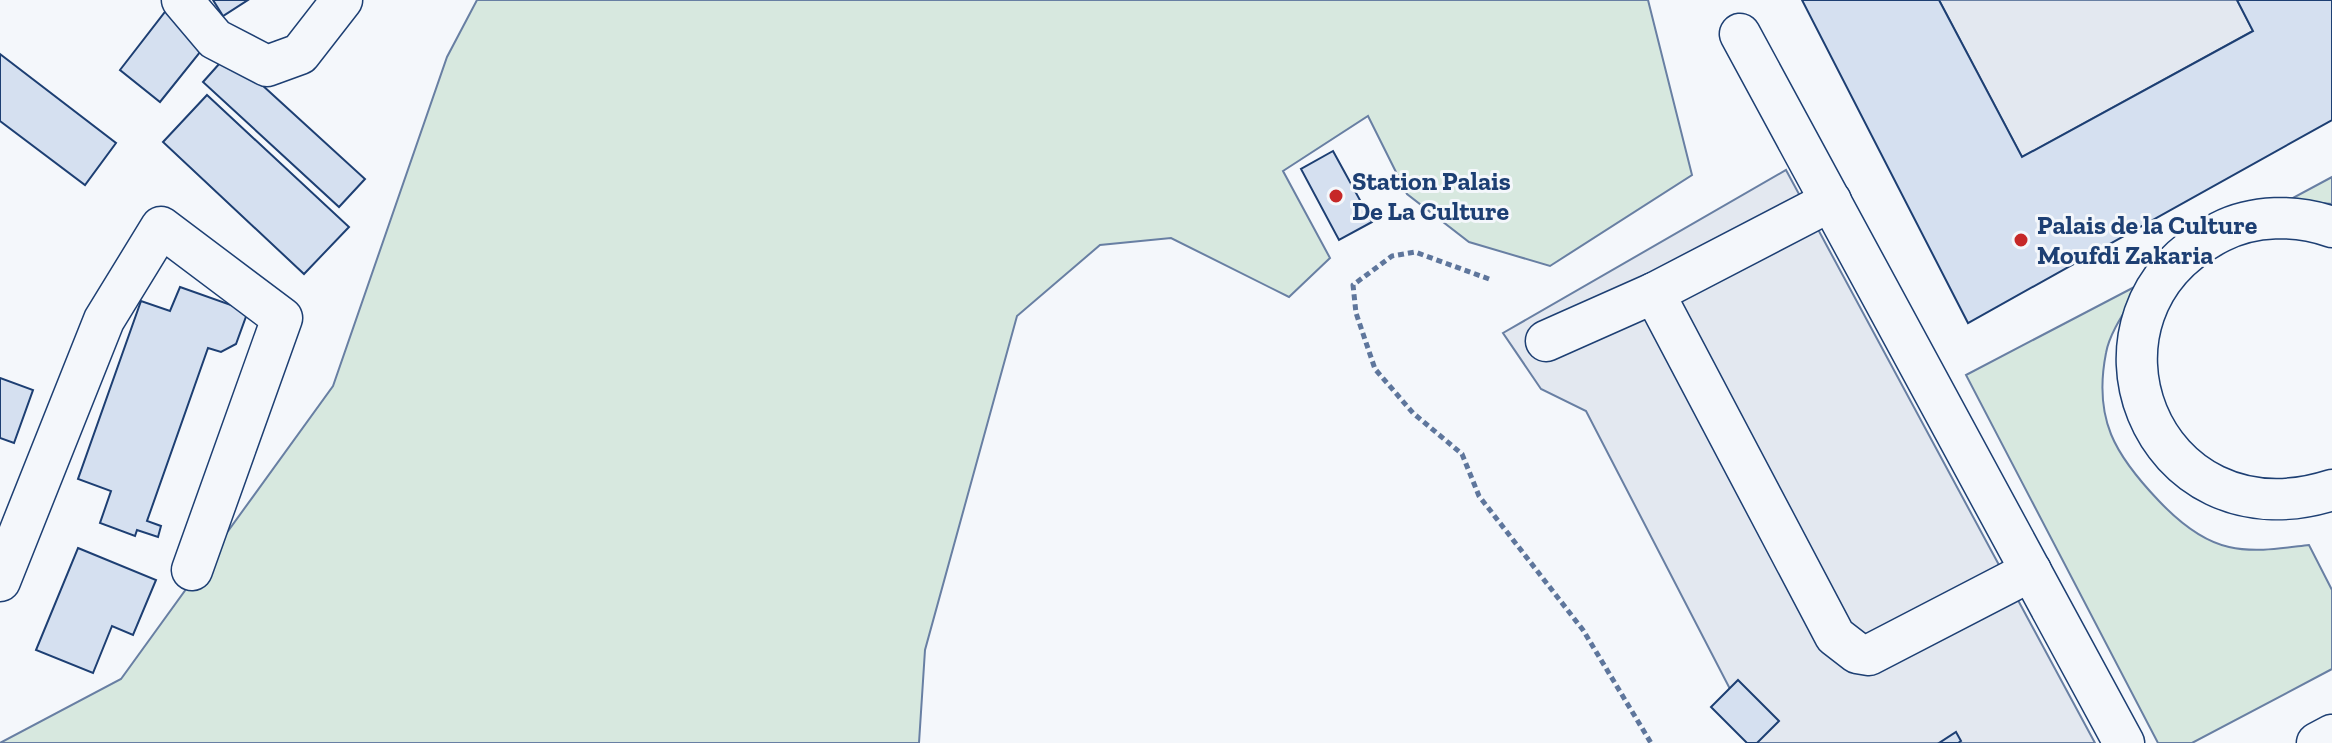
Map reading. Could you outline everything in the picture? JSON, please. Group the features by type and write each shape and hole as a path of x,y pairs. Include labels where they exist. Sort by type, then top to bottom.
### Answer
{"lane":[{"path":"182,0 215,39 267,66 300,54 342,0"},
{"path":"1740,34 2124,743"},
{"path":"1546,341 1654,293 1831,201"},
{"path":"2332,227 2283,217 2237,223 2195,244 2161,278 2141,321 2136,367 2146,414 2171,454 2207,484 2251,500 2299,500 2332,490"},
{"path":"0,581 104,320 161,227 282,318 192,570"},
{"path":"1654,293 1830,627 1847,647 1869,655 2031,571"},
{"path":"2317,743 2332,735"}],"path":[{"path":"1489,279 1415,252 1392,256 1353,285 1356,313 1375,369 1413,413 1462,454 1479,496 1583,630 1651,743"}],"shaded area":[{"path":"477,0 1648,0 1692,175 1550,266 1469,242 1407,194 1368,116 1283,171 1330,258 1289,297 1171,238 1100,245 1017,316 925,650 919,743 0,743 121,679 333,386 447,57"},
{"path":"1939,0 2237,0 2253,31 2022,157"},
{"path":"1786,170 2095,743 1758,743 1586,411 1541,389 1503,333"},
{"path":"2332,177 2332,204 2289,200"},
{"path":"2142,283 2121,317 2106,353 2103,376 2105,417 2119,451 2159,501 2200,535 2219,544 2249,550 2309,545 2332,590 2332,669 2192,743 2158,743 1966,375"}],"building":[{"path":"213,0 248,0 223,16"},
{"name":"Palais de la Culture Moufdi Zakaria","path":"1802,0 1939,0 2022,157 2253,31 2237,0 2332,0 2332,120 1968,323"},
{"path":"168,8 209,41 160,102 120,70"},
{"path":"0,54 116,143 85,185 0,121"},
{"path":"228,54 365,179 339,207 203,82"},
{"path":"207,95 349,227 304,274 163,142"},
{"name":"Station Palais De La Culture","path":"1333,151 1372,222 1339,240 1301,169"},
{"path":"180,287 248,311 236,344 221,352 208,348 147,521 161,526 158,537 137,530 135,536 100,523 111,491 78,479 141,301 170,311"},
{"path":"0,378 33,390 14,443 0,438"},
{"path":"78,548 156,580 133,635 112,626 93,673 36,650"},
{"path":"1738,680 1779,721 1757,743 1747,743 1711,707"},
{"path":"1956,732 1961,741 1958,743 1939,743"}],"place":[{"name":"Station Palais De La Culture","path":"1336,196"},
{"name":"Palais de la Culture Moufdi Zakaria","path":"2021,240"}]}
